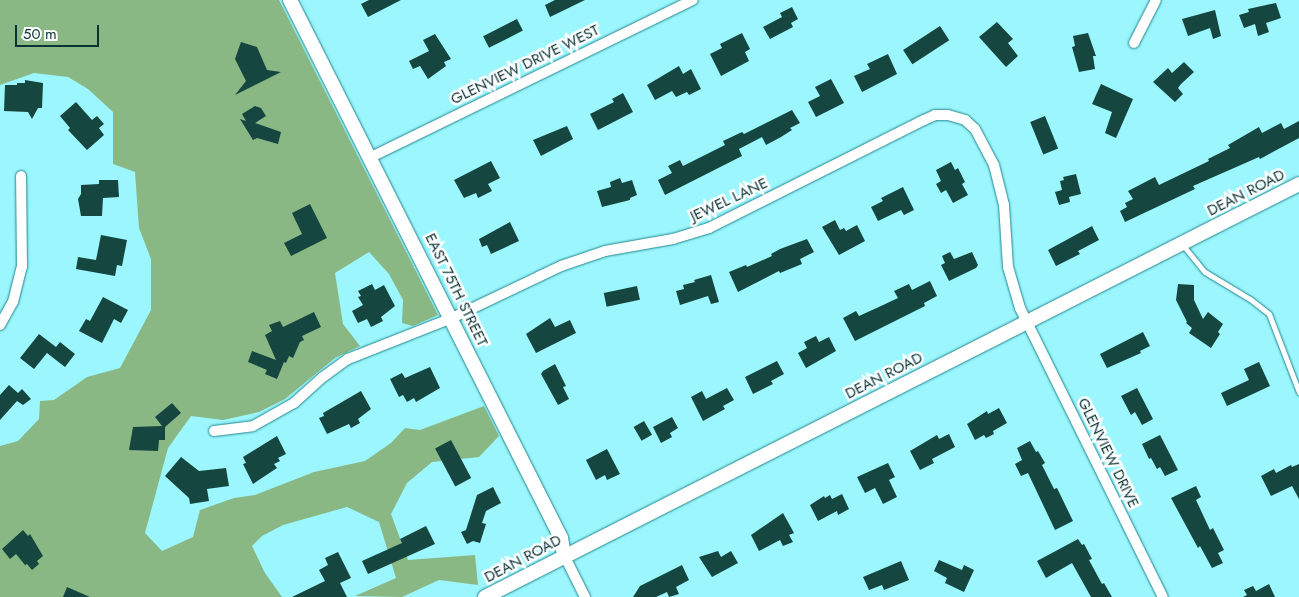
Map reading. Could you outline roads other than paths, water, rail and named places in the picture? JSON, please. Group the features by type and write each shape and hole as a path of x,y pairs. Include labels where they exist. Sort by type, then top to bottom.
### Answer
{"street":[{"name":"EAST 75TH STREET","path":"290,0 372,157 561,538 564,555 585,597"},
{"name":"GLENVIEW DRIVE WEST","path":"372,157 693,0"},
{"path":"1134,42 1156,0"},
{"name":"JEWEL LANE","path":"214,431 253,426 294,404 323,377 348,359 452,318 580,258 615,249 673,239 709,228 924,120 940,114 956,116"},
{"name":"GLENVIEW DRIVE","path":"956,116 965,120 975,129 994,165 1004,205 1008,268 1014,293 1163,597"},
{"path":"0,325 13,302 20,277 22,252 21,176"},
{"name":"DEAN ROAD","path":"485,597 564,555 1299,184"}],"lane":[{"path":"1181,244 1205,272 1250,299 1269,314 1299,392"}]}
